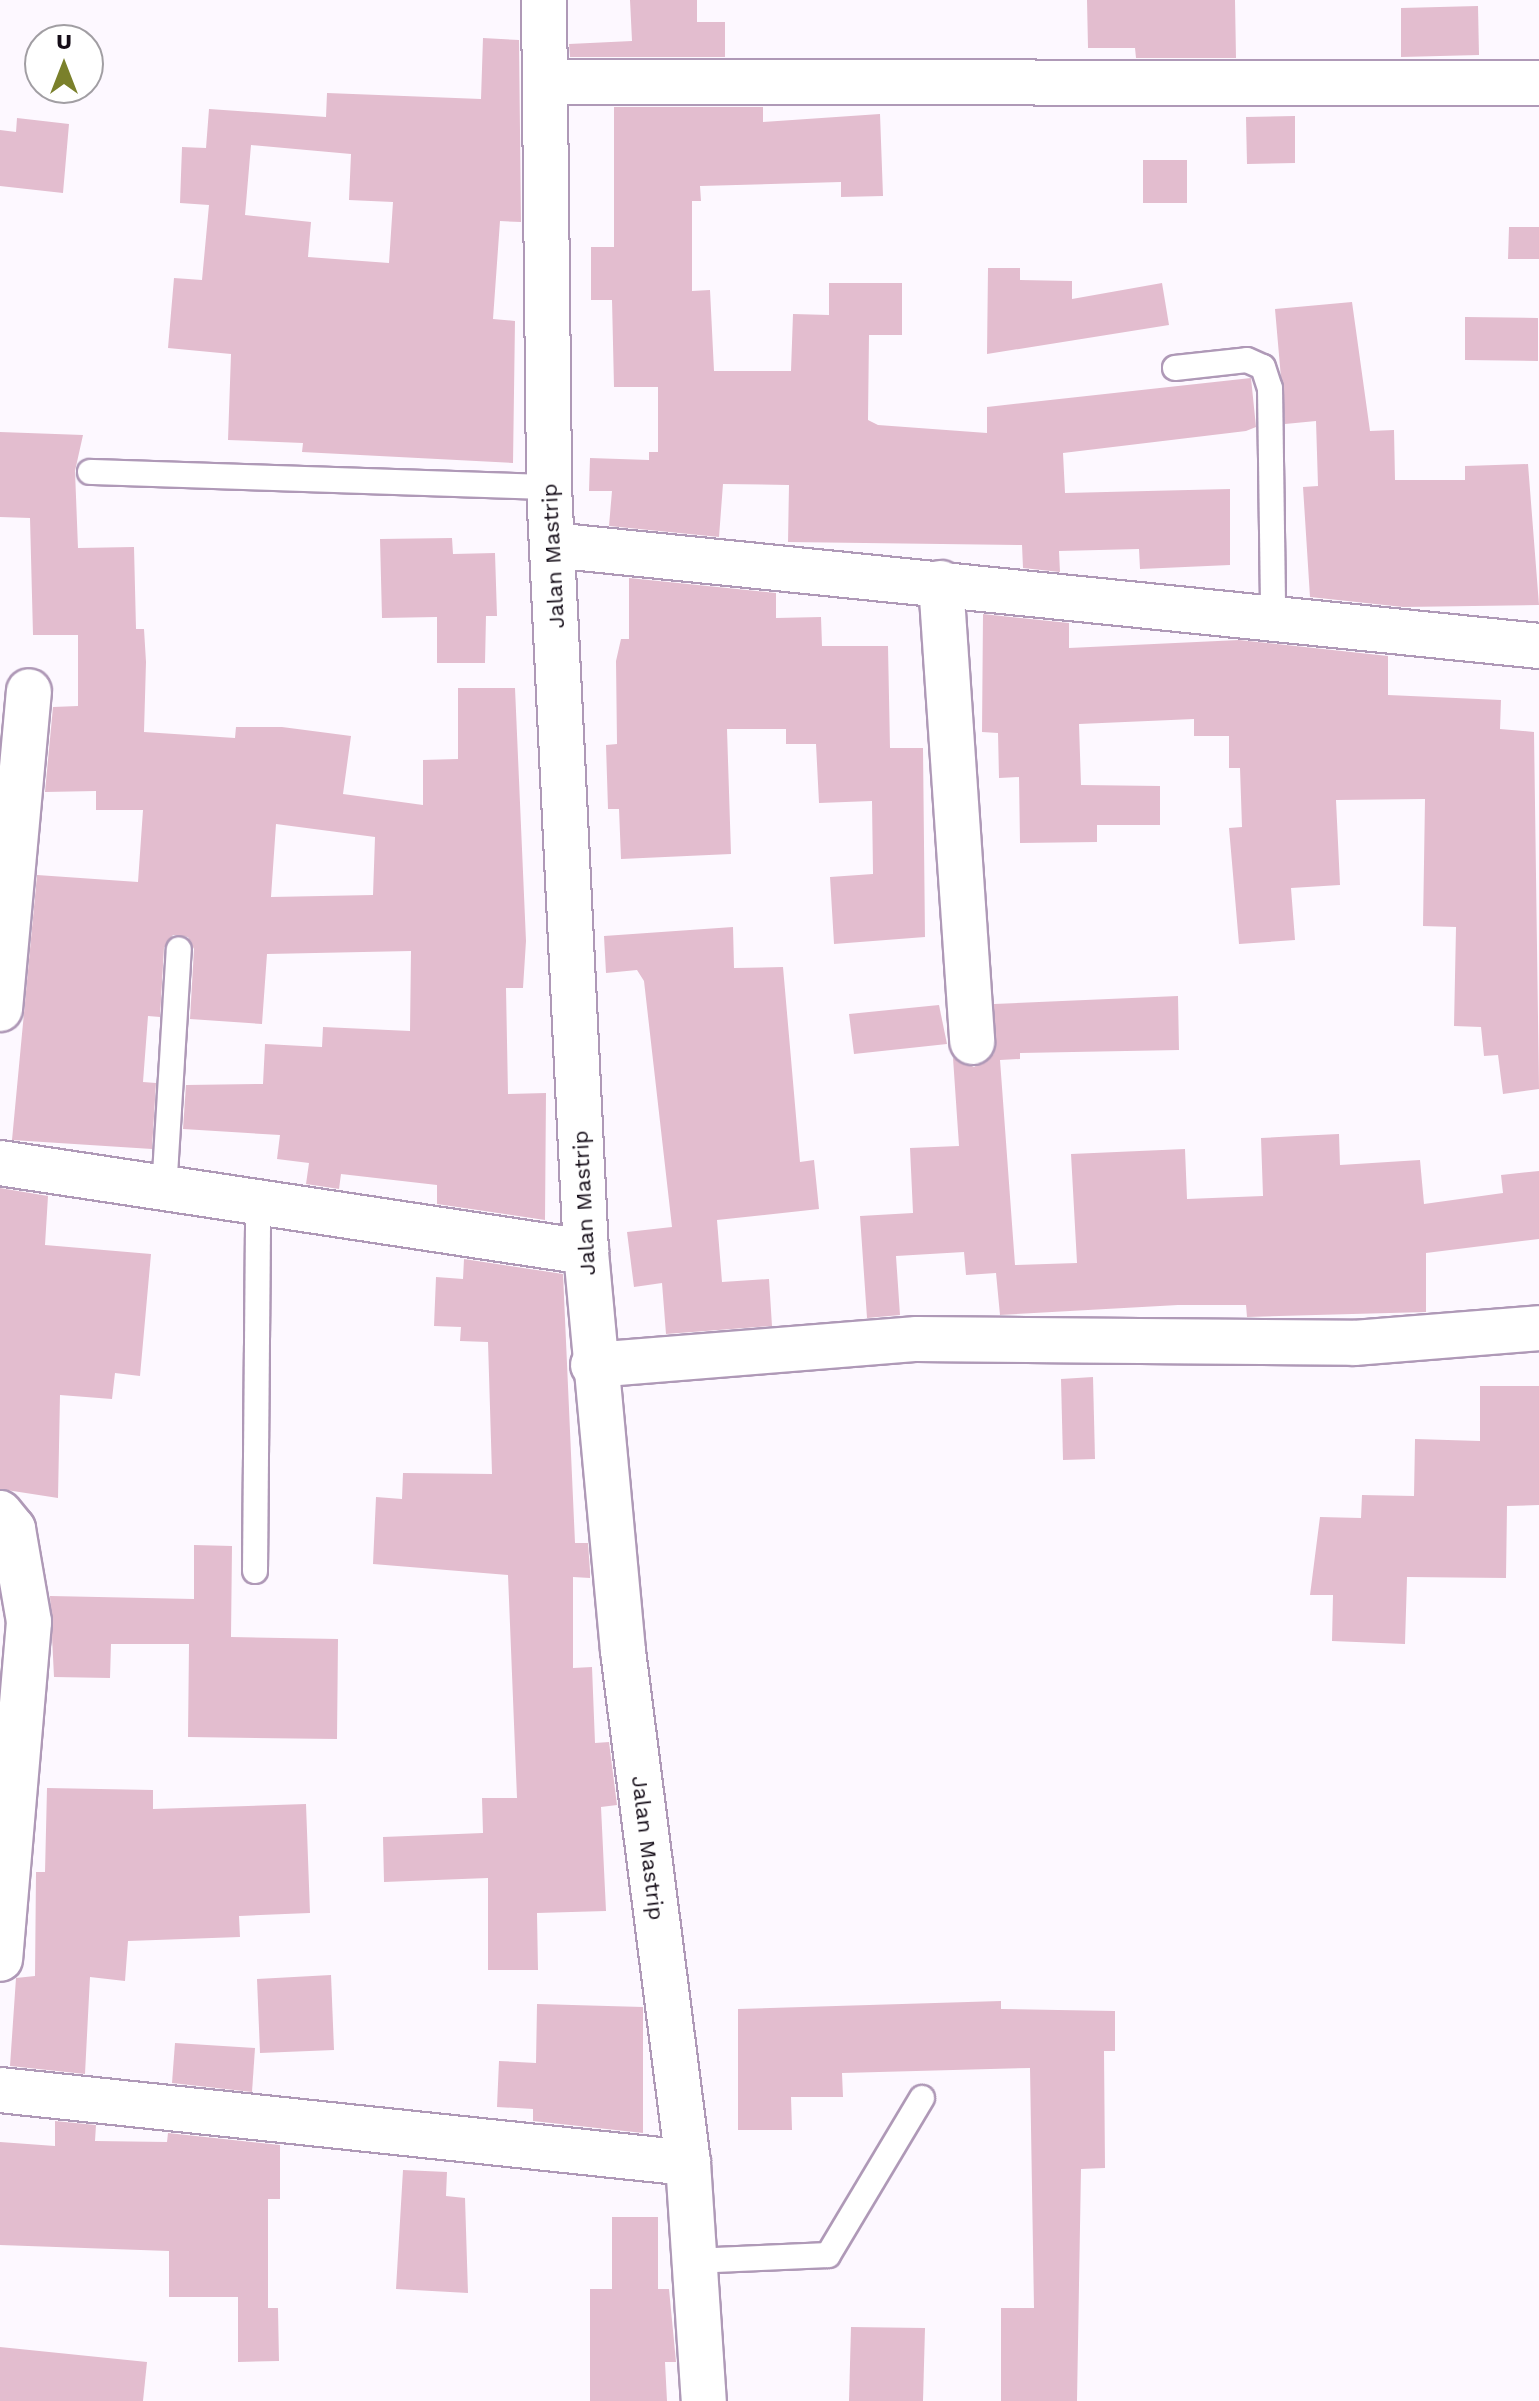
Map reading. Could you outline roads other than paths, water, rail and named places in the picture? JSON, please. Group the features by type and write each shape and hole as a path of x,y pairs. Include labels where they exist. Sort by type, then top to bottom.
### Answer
{"street":[{"name":"Jalan Mastrip","path":"544,0 549,487 593,1365 688,2163 704,2401"},
{"path":"546,82 1539,83"},
{"path":"552,545 1539,646"},
{"path":"941,583 972,1042"},
{"path":"0,1009 29,691"},
{"path":"0,1163 258,1207 586,1252"},
{"path":"593,1365 917,1339 1354,1343 1539,1328"},
{"path":"0,1513 13,1529 29,1622 0,1959"},
{"path":"0,2090 688,2163"}],"lane":[{"path":"1175,368 1247,360 1263,367 1270,388 1273,617"},
{"path":"90,472 549,487"},
{"path":"164,1191 179,949"},
{"path":"255,1571 258,1207"},
{"path":"693,2261 828,2255 922,2098"}]}
